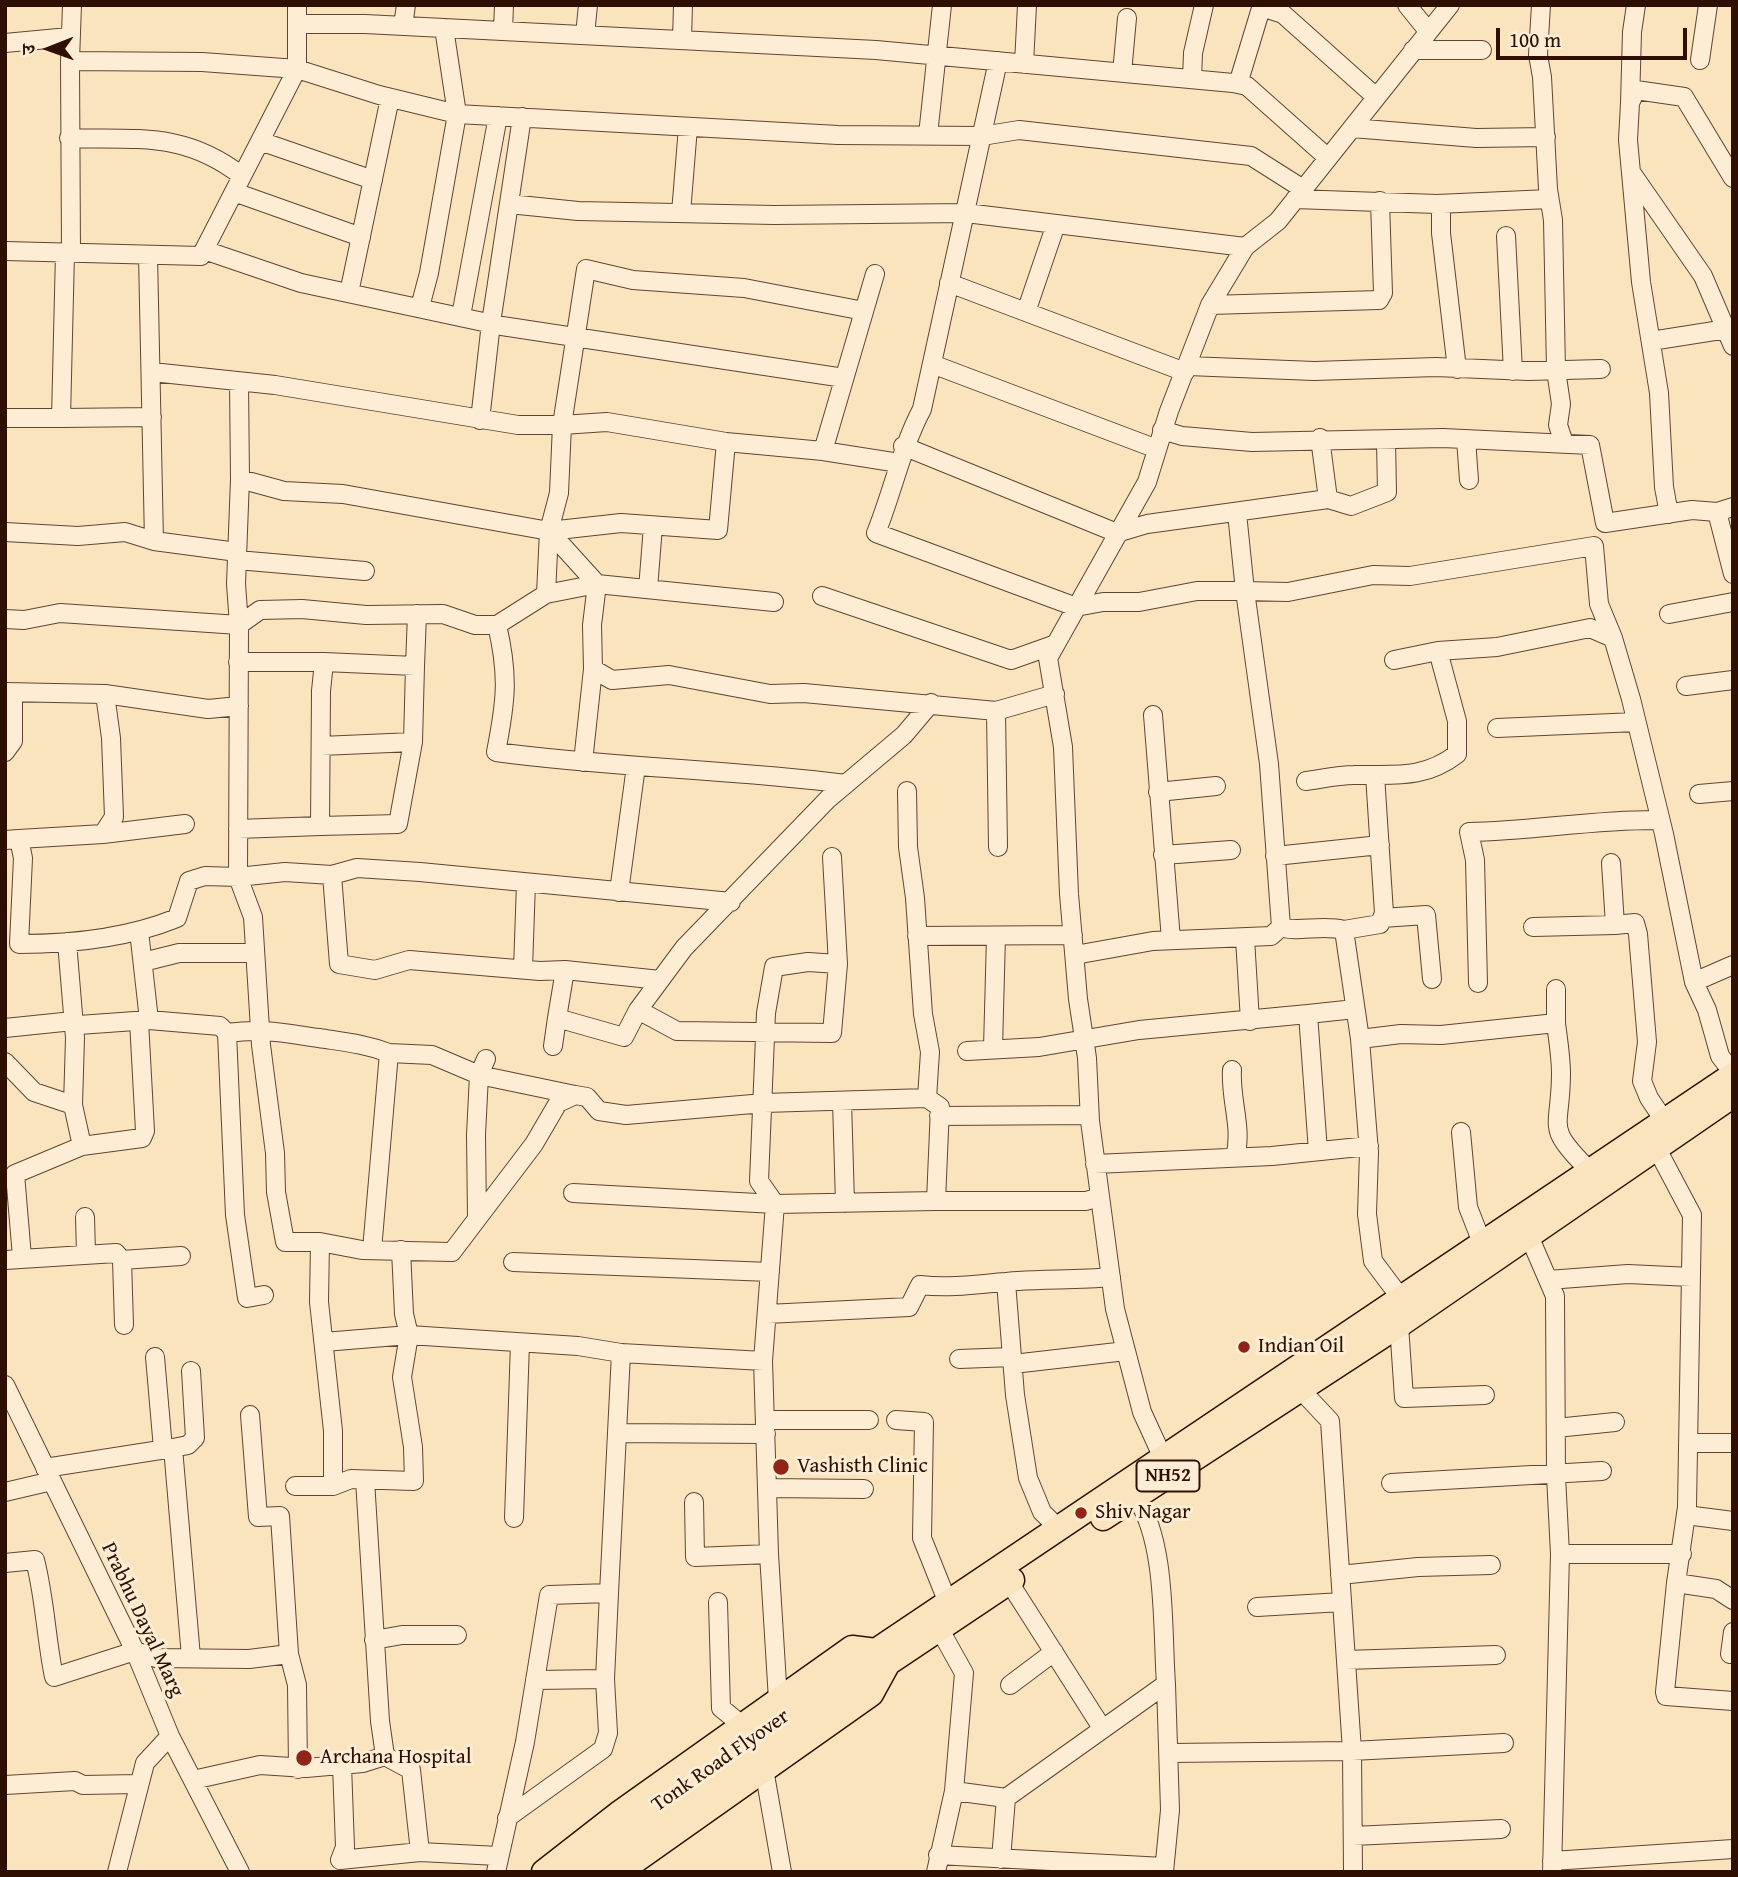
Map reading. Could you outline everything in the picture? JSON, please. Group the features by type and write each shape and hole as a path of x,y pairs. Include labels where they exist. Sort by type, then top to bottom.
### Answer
{"highway":[{"name":"NH52","path":"619,1872 871,1694 880,1659 948,1602 1733,1074"},
{"name":"NH52","path":"544,1872 621,1812 852,1648 880,1659 940,1630 1136,1497 1399,1325 1733,1095"}],"main road":[{"name":"Tonk Road Flyover","path":"566,1872 880,1659"},
{"name":"Tonk Road Flyover","path":"595,1872 850,1680"}],"street":[{"path":"61,418 68,253 69,37 72,5"},
{"path":"5,251 201,256 297,69 298,5"},
{"path":"404,26 406,5"},
{"path":"503,31 504,5"},
{"path":"585,35 588,5"},
{"path":"682,40 683,5"},
{"path":"928,135 943,5"},
{"path":"1024,64 1027,5"},
{"path":"1192,79 1193,53 1204,5"},
{"path":"1407,5 1428,31"},
{"path":"1163,1458 1142,1412 1115,1309 1089,1115 1085,1041 1073,935 1063,747 1048,658 1147,481 1162,430 1210,305 1245,247 1278,221 1450,5"},
{"path":"1541,5 1538,55 1546,137 1558,351 1556,370 1561,404 1558,425 1564,443"},
{"path":"1636,5 1632,32 1628,140 1669,514"},
{"path":"1700,60 1708,5"},
{"path":"1238,84 1261,6 1283,14 1376,97"},
{"path":"1122,73 1127,18"},
{"path":"297,24 585,35 939,56 1238,84 1247,86 1328,158"},
{"path":"419,307 429,273 457,114 444,28"},
{"path":"5,43 69,37"},
{"path":"1413,50 1482,50"},
{"path":"70,61 202,62 297,69 390,98 457,114 838,135 982,136 1019,130 1251,156 1299,194 1441,204 1549,199"},
{"path":"998,61 922,409 901,454 892,492 876,533 1076,607 1104,602 1139,602 1197,591 1288,592 1373,575 1410,576 1594,546 1599,604 1613,638 1636,722 1694,982 1707,1010 1720,1056 1733,1074"},
{"path":"1630,103 1636,90 1684,97 1733,178"},
{"path":"349,293 390,98"},
{"path":"461,316 498,116"},
{"path":"480,420 491,323 522,117"},
{"path":"681,213 688,127"},
{"path":"1352,128 1476,138 1546,137"},
{"path":"69,138 122,137 189,145 219,158 238,184 361,237"},
{"path":"260,141 373,180"},
{"path":"1631,173 1703,276 1733,346"},
{"path":"1210,305 1379,300 1382,293 1380,201"},
{"path":"509,204 578,211 966,213 1245,247"},
{"path":"1441,204 1441,233 1457,369"},
{"path":"1026,312 1056,224"},
{"path":"1506,236 1513,371"},
{"path":"204,250 301,283 491,323 844,378"},
{"path":"148,254 154,541"},
{"path":"546,594 549,531 559,492 562,425 586,269 633,280 744,288 864,311"},
{"path":"822,451 875,274"},
{"path":"949,283 1186,369 1601,369"},
{"path":"1651,341 1727,329"},
{"path":"932,364 1157,449"},
{"path":"152,372 239,382 518,425 607,422 726,442 822,451 901,454 1117,533 1147,524 1328,499 1351,506 1387,492 1386,440"},
{"path":"239,382 238,877 253,917 260,1029 275,1153 276,1192 285,1242 320,1241 372,1250 452,1252 534,1144 558,1103 575,1095"},
{"path":"5,418 152,417"},
{"path":"1162,430 1182,436 1252,442 1320,438 1466,439 1590,445 1605,523 1692,510 1725,510 1733,574"},
{"path":"1320,438 1328,499"},
{"path":"1466,439 1468,480"},
{"path":"240,479 284,491 344,494 549,531 621,523 718,530 726,442"},
{"path":"1237,513 1269,764 1281,927"},
{"path":"648,589 653,526"},
{"path":"549,531 597,584 592,625 593,669 583,762"},
{"path":"5,532 78,536 125,532 154,541 237,556 365,571"},
{"path":"5,618 24,620 60,613 239,625 260,610 302,609 366,615 443,614 475,625 497,625 546,594 597,584 774,601"},
{"path":"822,596 1011,660 1056,644"},
{"path":"1668,614 1733,602"},
{"path":"238,829 398,824 413,742 417,614"},
{"path":"497,625 505,661 507,696 496,752 583,762 783,776 846,784"},
{"path":"1394,660 1438,651 1497,647 1590,628 1613,638"},
{"path":"1306,781 1352,775 1399,776 1439,768 1457,754 1457,721 1438,651"},
{"path":"238,662 415,666"},
{"path":"320,826 324,662"},
{"path":"593,669 612,680 669,675 770,694 804,693 996,711 1055,694"},
{"path":"1686,686 1733,680"},
{"path":"5,752 13,741 9,692 105,694 162,700 208,709 239,706"},
{"path":"103,834 114,817 111,738 105,694"},
{"path":"557,1018 624,1037 638,1010 684,948 828,799 904,735 931,703"},
{"path":"996,711 999,847"},
{"path":"1153,715 1157,792 1171,940"},
{"path":"1497,728 1636,722"},
{"path":"321,746 413,742"},
{"path":"620,892 636,766"},
{"path":"1281,927 1288,930 1328,926 1344,930 1380,924 1380,845 1375,775"},
{"path":"1157,792 1216,786"},
{"path":"907,791 908,847 930,1052 927,1098"},
{"path":"1699,794 1733,791"},
{"path":"1478,983 1475,860 1469,832 1515,831 1609,820 1660,820"},
{"path":"185,824 103,834 12,839 23,858 12,946 67,942 139,931 177,918 189,881 205,876 238,877 285,872 332,875 357,868 731,902"},
{"path":"1275,856 1380,845"},
{"path":"1163,855 1231,850"},
{"path":"638,1010 677,1031 832,1033 838,964 832,857"},
{"path":"1611,863 1615,925"},
{"path":"332,875 339,964 375,970 410,960 565,970 660,980"},
{"path":"523,969 526,883"},
{"path":"1382,918 1426,915 1432,979"},
{"path":"1533,927 1635,923 1647,1042 1642,1081 1648,1098 1665,1122"},
{"path":"1075,955 1171,940 1270,936 1281,927"},
{"path":"1344,930 1360,1039 1369,1146 1367,1214 1373,1261 1400,1297"},
{"path":"124,1325 122,1261 116,1253 14,1258 10,1176 82,1146 142,1138 145,1131 144,1021 143,962 139,931"},
{"path":"917,936 1073,935"},
{"path":"993,1048 996,936"},
{"path":"1245,937 1250,1021"},
{"path":"67,942 73,1021 74,1105 82,1146"},
{"path":"143,962 179,953 254,953"},
{"path":"778,1700 769,1554 764,1361 775,1204 759,1181 766,1034 774,967 808,962 838,964"},
{"path":"1694,982 1733,965"},
{"path":"553,1046 565,970"},
{"path":"1556,989 1561,1074 1555,1122 1565,1146 1591,1172"},
{"path":"967,1051 1039,1047 1139,1030 1355,1009"},
{"path":"1308,1014 1318,1151"},
{"path":"5,1028 73,1021 79,1025 144,1021 220,1026 226,1033 235,1215 241,1268 247,1298 264,1295"},
{"path":"1360,1039 1401,1034 1441,1035 1556,1023"},
{"path":"226,1033 260,1029 362,1043 388,1053 432,1055 587,1097 599,1111 626,1115 764,1103 927,1098 940,1107 936,1200"},
{"path":"372,1250 388,1094 388,1053"},
{"path":"5,1062 34,1092 74,1105"},
{"path":"477,1219 476,1135 483,1067"},
{"path":"1232,1070 1231,1087 1238,1129 1235,1157"},
{"path":"842,1101 845,1203"},
{"path":"939,1116 1089,1115"},
{"path":"1461,1132 1468,1207 1482,1243"},
{"path":"1095,1164 1235,1157 1369,1146"},
{"path":"1657,1149 1692,1215 1686,1515 1665,1692 1666,1696 1733,1701"},
{"path":"573,1193 775,1204 936,1200 1086,1201 1099,1197"},
{"path":"85,1217 86,1253"},
{"path":"1529,1236 1555,1296 1556,1476 1560,1554 1552,1866 1733,1849"},
{"path":"320,1241 319,1302 333,1431 333,1486"},
{"path":"295,1486 333,1486 351,1479 414,1481 413,1447 402,1377 409,1335 404,1314 401,1250"},
{"path":"122,1261 181,1256"},
{"path":"513,1262 770,1272"},
{"path":"1548,1280 1628,1274 1691,1278"},
{"path":"767,1314 909,1307 920,1285 950,1289 1006,1282 1111,1277"},
{"path":"1006,1282 1012,1361 1028,1478 1042,1511 1058,1528"},
{"path":"1399,1325 1404,1398 1485,1395"},
{"path":"324,1342 436,1334 578,1346 621,1353 764,1361"},
{"path":"514,1518 520,1343"},
{"path":"959,1359 1012,1361 1126,1351"},
{"path":"507,1818 603,1749 608,1733 605,1679 621,1353"},
{"path":"155,1357 191,1657"},
{"path":"5,1492 49,1474 188,1445 195,1438 191,1371"},
{"name":"Prabhu Dayal Marg","path":"5,1385 135,1651 170,1736 240,1872"},
{"path":"1301,1390 1330,1420 1352,1751 1353,1872"},
{"path":"250,1415 258,1517 280,1516 289,1654 297,1685 298,1769"},
{"path":"617,1433 869,1420"},
{"path":"896,1420 924,1422 922,1538 948,1602"},
{"path":"1556,1428 1615,1422"},
{"path":"1688,1443 1733,1443"},
{"path":"1391,1483 1484,1476 1556,1476 1571,1471 1602,1471"},
{"path":"365,1480 374,1640 385,1756"},
{"path":"767,1488 864,1489"},
{"path":"940,1630 964,1673 954,1791 937,1863 1001,1859 1164,1869 1170,1810 1166,1684 1156,1555 1144,1512 1136,1497"},
{"path":"694,1502 695,1558 769,1554"},
{"path":"1686,1515 1733,1521"},
{"path":"1560,1554 1682,1554"},
{"path":"5,1563 35,1560 44,1598 48,1651 54,1677 135,1651 156,1658 250,1660 289,1654"},
{"path":"1340,1574 1491,1564"},
{"path":"1009,1582 1102,1728"},
{"path":"1676,1583 1716,1589 1733,1600"},
{"path":"342,1765 345,1847 340,1860 420,1852 497,1864 525,1742 549,1595 609,1593"},
{"path":"718,1602 721,1708 743,1726"},
{"path":"1257,1607 1342,1602"},
{"path":"1730,1654 1733,1632"},
{"path":"374,1640 402,1635 457,1635"},
{"path":"1010,1685 1054,1652"},
{"path":"1346,1660 1496,1655"},
{"path":"535,1680 605,1679"},
{"path":"954,1791 1006,1798 1166,1684"},
{"path":"117,1872 137,1784 145,1763 170,1736"},
{"path":"1170,1753 1352,1751 1504,1743"},
{"path":"193,1780 260,1765 298,1769 342,1765 385,1756 411,1770 420,1852"},
{"path":"764,1769 782,1872"},
{"path":"5,1786 75,1781 83,1785 137,1784"},
{"path":"1001,1859 1006,1798"},
{"path":"1353,1836 1501,1829"}],"place":[{"name":"Indian Oil","path":"1244,1347"},
{"name":"Vashisth Clinic","path":"781,1467"},
{"name":"Shiv Nagar","path":"1081,1513"},
{"name":"Archana Hospital","path":"304,1758"}]}
